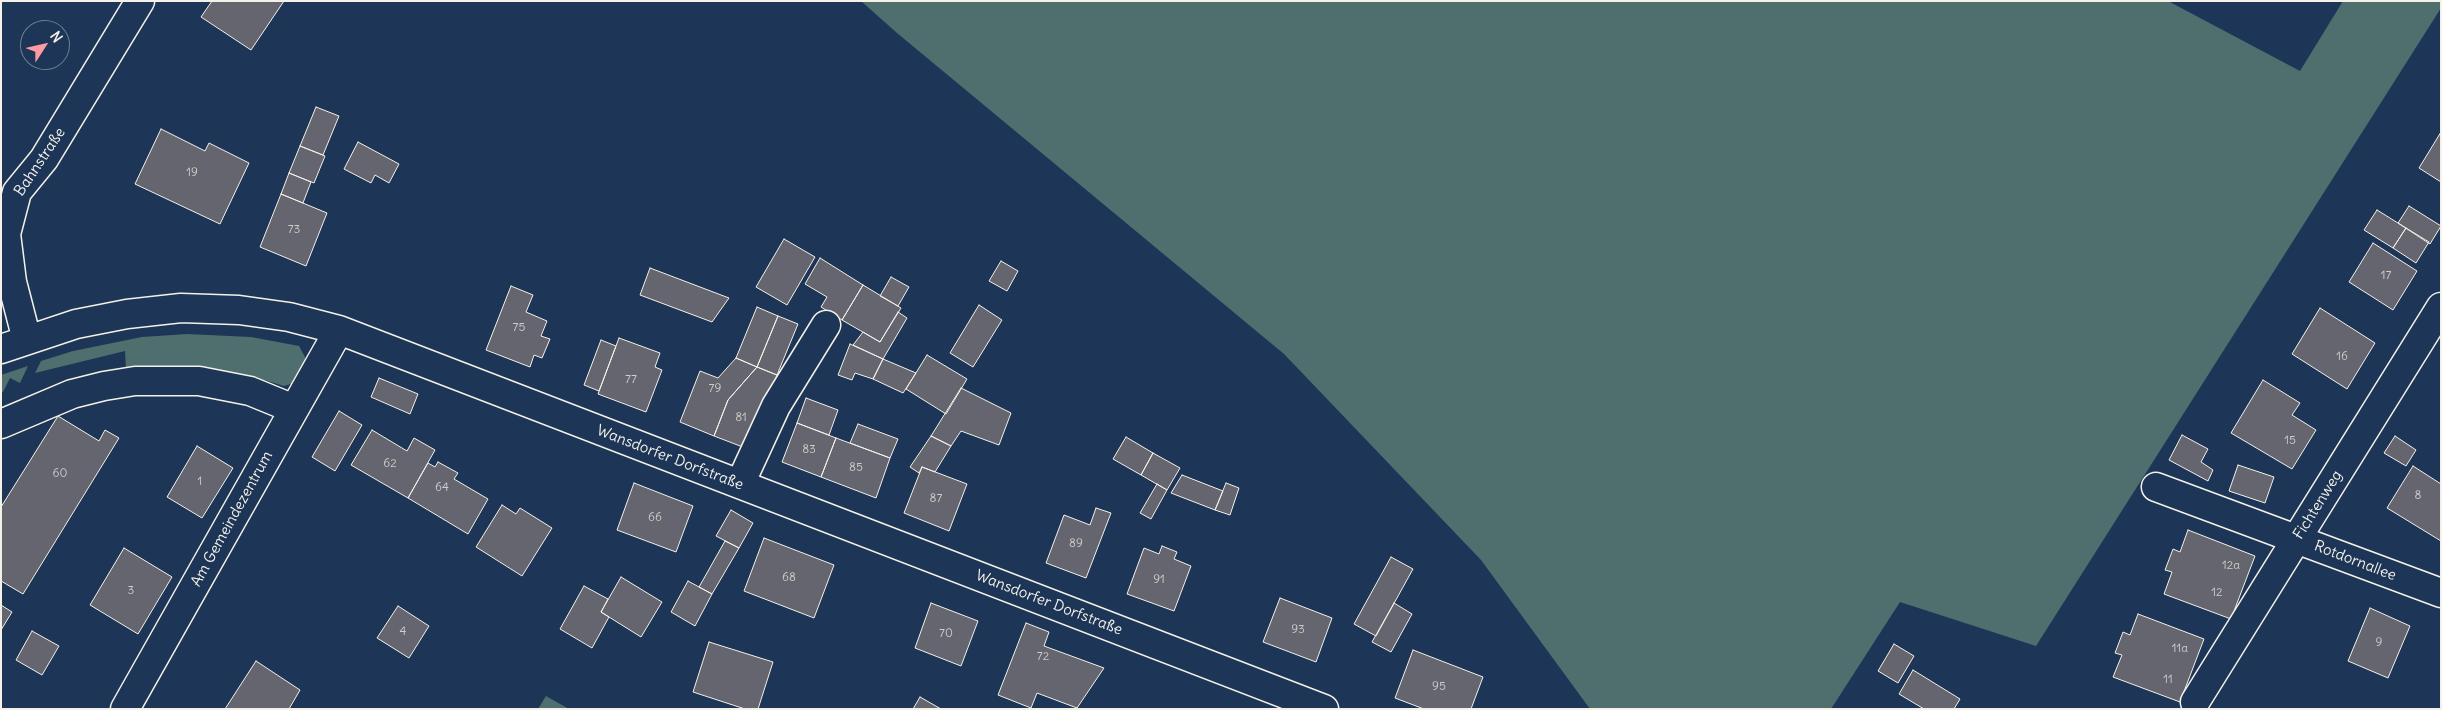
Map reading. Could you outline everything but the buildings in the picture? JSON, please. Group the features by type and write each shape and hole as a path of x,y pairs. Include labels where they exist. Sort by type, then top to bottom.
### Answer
{"street":[{"name":"Bahnstraße","path":"26,340 12,282 6,234 17,192 44,159 140,1"},
{"name":"Fichtenweg","path":"2195,702 2441,307"},
{"name":"Wansdorfer Dorfstraße","path":"1,349 76,324 127,314 181,308 239,310 288,317 339,330 1324,709"},
{"path":"740,484 776,406 826,325"},
{"name":"Am Gemeindezentrum","path":"125,709 339,330"},
{"path":"1,424 72,394 135,380 199,381 250,391 294,409"},
{"name":"Rotdornallee","path":"2156,487 2441,593"}],"green space":[{"path":"861,1 2168,1 2300,71 2343,1 2441,1 2441,8 2036,646 1900,602 1831,709 1590,709 1481,560 1284,354 897,33"},
{"path":"187,334 251,337 299,346 305,357 305,366 294,383 284,386 264,380 205,372 126,370 125,351 35,373 41,361 73,351 142,337"},
{"path":"28,366 20,383 10,378 3,392 1,391 1,375"},
{"path":"546,696 569,709 538,709"}]}
